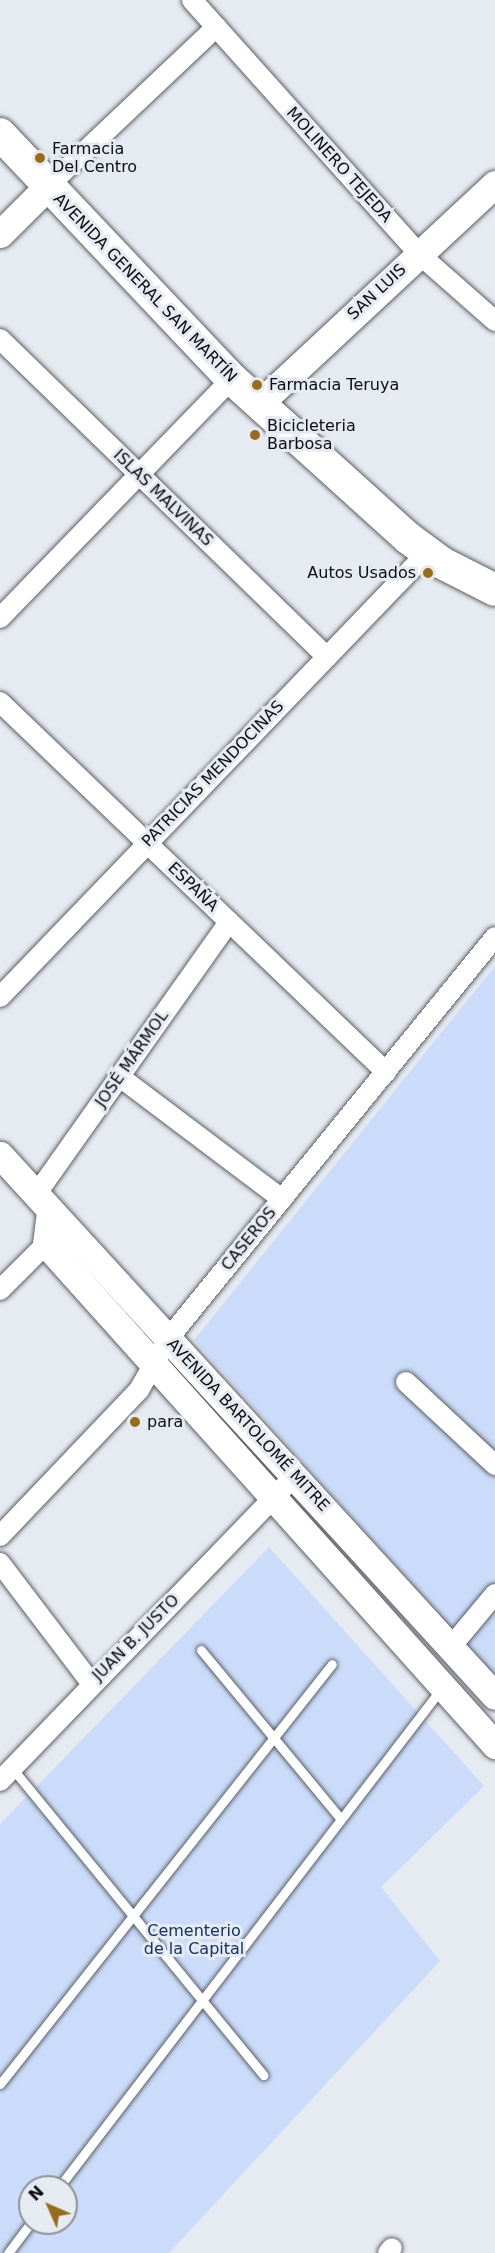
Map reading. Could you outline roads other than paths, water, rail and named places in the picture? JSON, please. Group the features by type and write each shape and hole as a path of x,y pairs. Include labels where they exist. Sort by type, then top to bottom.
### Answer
{"main road":[{"name":"AVENIDA GENERAL SAN MARTÍN","path":"0,134 47,187 232,379 427,553 495,590"}],"street":[{"name":"MOLINERO TEJEDA","path":"192,0 418,254 495,321"},
{"path":"0,234 216,27"},
{"name":"SAN LUIS","path":"260,403 495,184"},
{"name":"ISLAS MALVINAS","path":"0,339 327,657"},
{"path":"0,618 232,379"},
{"name":"PATRICIAS MENDOCINAS","path":"0,997 427,553"},
{"name":"ESPAÑA","path":"0,702 386,1072"},
{"name":"JOSÉ MÁRMOL","path":"46,1244 43,1204 120,1077 229,922"},
{"name":"CASEROS","path":"0,1536 139,1390 156,1364 168,1339 495,937"},
{"path":"120,1077 282,1198"},
{"name":"AVENIDA BARTOLOMÉ MITRE","path":"0,1155 168,1339 296,1474 495,1696"},
{"path":"0,1290 46,1244"},
{"name":"AVENIDA BARTOLOMÉ MITRE","path":"46,1244 156,1364 495,1745"},
{"path":"406,1382 495,1465"},
{"name":"JUAN B. JUSTO","path":"6,1774 91,1683 296,1474"},
{"path":"0,1563 91,1683"},
{"path":"450,1648 495,1594"}],"lane":[{"path":"201,1650 341,1819"},
{"path":"0,2085 131,1913 332,1664"},
{"path":"68,2175 443,1688"},
{"path":"6,1774 131,1913 263,2075"},
{"path":"8,2253 22,2235"}],"place":[{"name":"Farmacia Del Centro","path":"40,158"},
{"name":"Farmacia Teruya","path":"257,385"},
{"name":"Bicicleteria Barbosa","path":"255,435"},
{"name":"Autos Usados","path":"428,573"},
{"name":"para","path":"135,1422"}],"park label":[{"name":"Cementerio de la Capital","path":"194,1940"}]}
